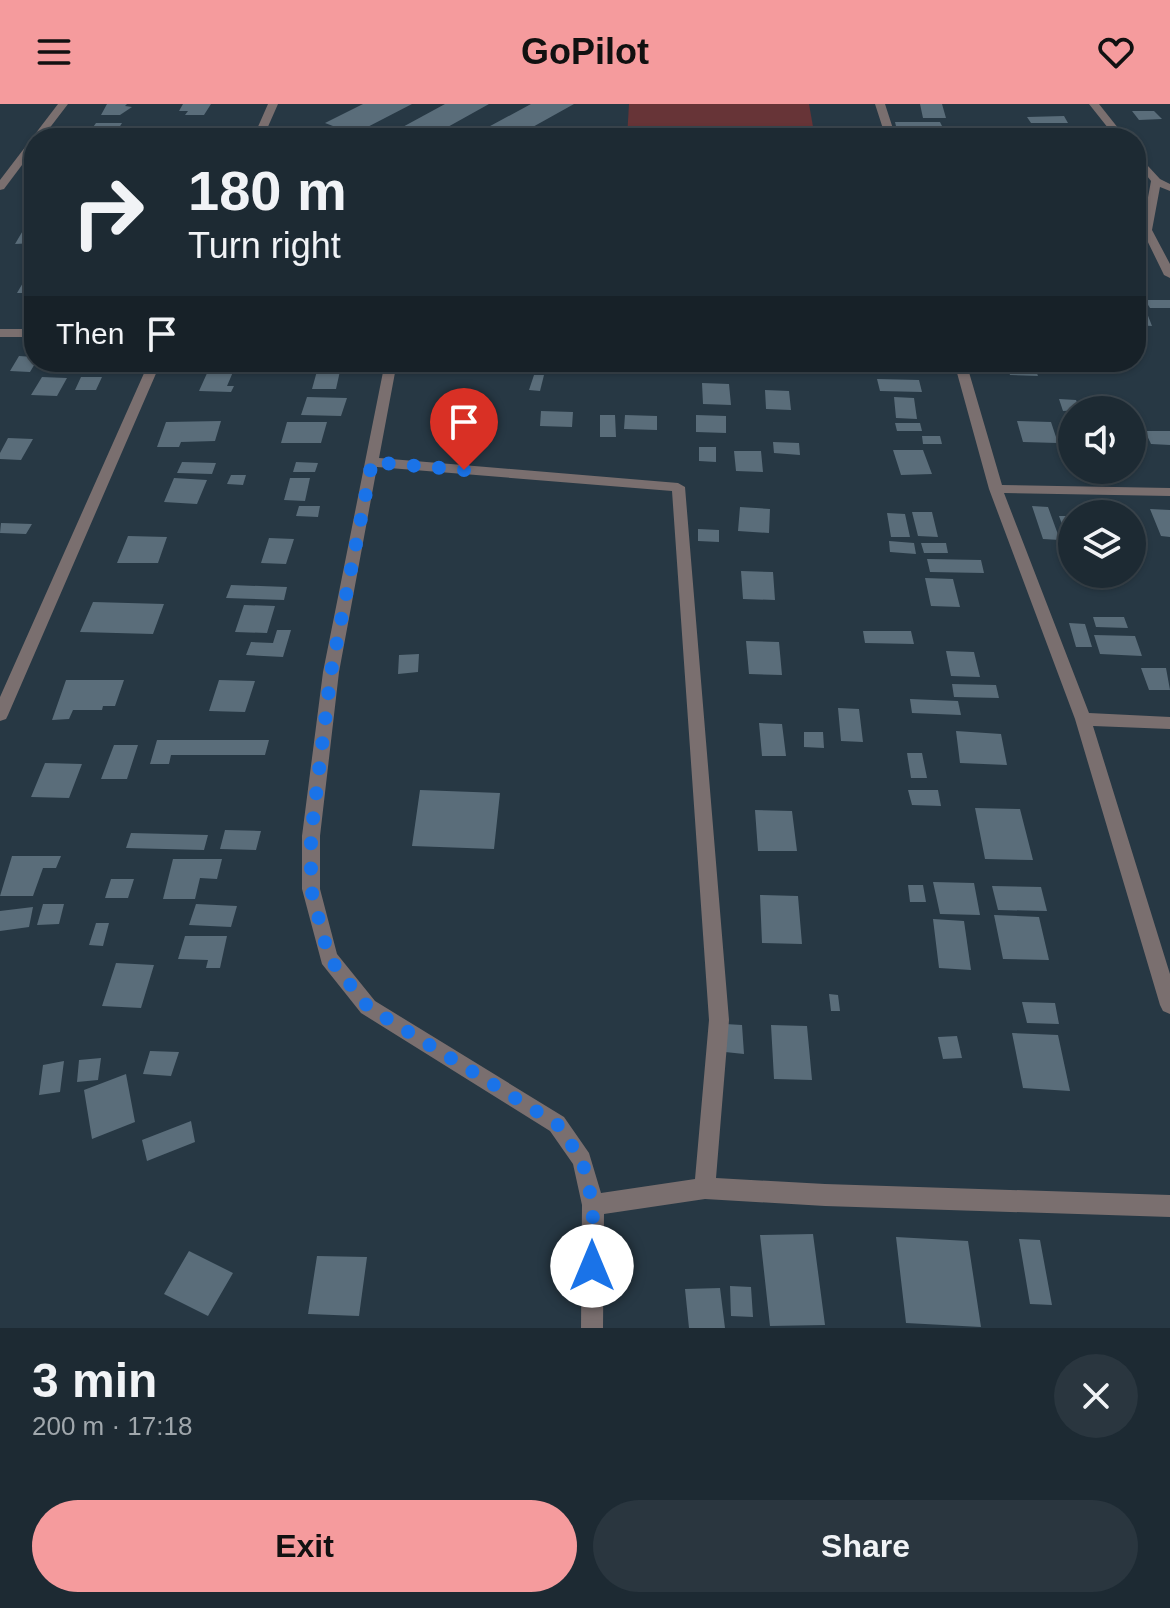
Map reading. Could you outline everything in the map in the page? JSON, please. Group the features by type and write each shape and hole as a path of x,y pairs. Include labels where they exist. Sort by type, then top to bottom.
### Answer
{"street":[{"path":"45,128 63,104"},
{"path":"262,128 273,104"},
{"path":"880,104 888,128"},
{"path":"1094,104 1113,128"},
{"path":"0,187 24,156"},
{"path":"1146,168 1156,181 1170,188"},
{"path":"1156,181 1147,230 1170,275"},
{"path":"0,333 24,333"},
{"path":"0,715 151,372"},
{"path":"389,372 331,672 311,836 311,889 329,958 368,1007 557,1124 582,1160 593,1205 592,1328"},
{"path":"963,372 996,489 1083,719 1170,1005"},
{"path":"372,462 678,487 719,1020 705,1188"},
{"path":"996,489 1170,492"},
{"path":"1083,719 1170,723"},
{"path":"593,1205 705,1188 1170,1206"}],"shaded area":[{"path":"629,104 809,104 813,128 628,128"}],"building":[{"path":"107,104 132,107 120,115 101,115"},
{"path":"183,104 211,104 204,115 185,115 188,111 179,111"},
{"path":"363,104 412,104 366,128 338,128 325,123"},
{"path":"445,104 489,104 446,128 401,128"},
{"path":"531,104 574,104 531,128 487,128"},
{"path":"920,104 942,104 946,118 923,118"},
{"path":"1132,111 1154,111 1162,119 1139,120"},
{"path":"1064,116 1068,123 1031,123 1027,117"},
{"path":"895,122 940,122 942,126 896,126"},
{"path":"96,123 122,123 119,128 92,128"},
{"path":"24,229 24,244 15,244"},
{"path":"24,281 24,293 17,293"},
{"path":"1146,300 1170,300 1170,308 1150,308"},
{"path":"1146,311 1152,326 1146,326"},
{"path":"19,356 24,356 24,372 10,371"},
{"path":"208,372 233,372 227,386 234,386 231,392 199,391"},
{"path":"317,372 340,372 336,389 312,389"},
{"path":"1009,372 1037,372 1038,376 1010,375"},
{"path":"534,375 544,375 540,391 529,390"},
{"path":"42,377 67,378 57,396 31,395"},
{"path":"81,377 102,377 96,390 75,390"},
{"path":"877,379 919,380 922,392 880,391"},
{"path":"702,383 729,384 731,405 703,404"},
{"path":"765,390 789,391 791,410 766,409"},
{"path":"307,397 347,398 341,416 301,415"},
{"path":"894,397 914,398 917,419 896,418"},
{"path":"454,408 491,408 489,428 452,427"},
{"path":"541,411 573,412 572,427 540,426"},
{"path":"600,415 615,415 616,437 600,437"},
{"path":"625,415 657,416 657,430 624,429"},
{"path":"696,415 726,416 726,433 696,432"},
{"path":"221,421 215,441 181,442 179,447 157,447 166,422"},
{"path":"1017,421 1051,422 1058,443 1023,442"},
{"path":"287,422 327,422 321,443 281,443"},
{"path":"895,423 920,423 922,431 897,431"},
{"path":"1146,431 1170,431 1170,445 1151,444"},
{"path":"922,436 940,436 942,444 923,444"},
{"path":"8,438 33,439 21,460 0,459"},
{"path":"773,442 799,443 800,455 774,453"},
{"path":"699,447 716,447 716,462 699,461"},
{"path":"893,450 923,450 932,474 901,475"},
{"path":"734,451 761,451 763,472 736,471"},
{"path":"182,462 216,463 212,474 177,473"},
{"path":"296,462 318,463 315,472 293,472"},
{"path":"231,475 246,475 243,485 227,484"},
{"path":"174,478 207,480 197,504 164,502"},
{"path":"290,478 310,478 305,501 284,500"},
{"path":"299,506 320,506 318,517 296,516"},
{"path":"1032,506 1048,507 1058,534 1058,540 1043,539"},
{"path":"740,507 770,509 769,533 738,531"},
{"path":"1150,509 1170,510 1170,537 1161,536"},
{"path":"912,512 932,512 938,537 918,536"},
{"path":"887,513 905,514 910,537 891,537"},
{"path":"1,523 32,524 26,534 0,533"},
{"path":"698,529 719,530 719,542 698,541"},
{"path":"128,536 167,537 158,563 117,563"},
{"path":"269,538 294,539 286,564 261,563"},
{"path":"889,541 914,543 916,554 890,552"},
{"path":"921,543 946,543 948,553 924,553"},
{"path":"927,559 981,560 984,573 930,572"},
{"path":"741,571 773,572 775,600 743,599"},
{"path":"925,578 953,579 960,607 931,606"},
{"path":"231,585 287,587 284,600 226,598"},
{"path":"93,602 164,604 153,634 80,632"},
{"path":"244,605 275,606 267,633 235,632"},
{"path":"1093,617 1124,617 1128,628 1096,627"},
{"path":"1069,623 1085,624 1092,647 1076,647"},
{"path":"277,630 291,630 283,657 246,655 251,642 273,643"},
{"path":"863,631 911,631 914,644 865,643"},
{"path":"1094,635 1135,636 1142,656 1100,654"},
{"path":"746,641 779,642 782,675 749,674"},
{"path":"946,651 974,652 980,677 951,676"},
{"path":"419,654 418,672 398,674 399,655"},
{"path":"1141,668 1166,668 1170,690 1149,690"},
{"path":"66,680 124,680 115,706 103,706 102,710 73,710 69,719 52,720"},
{"path":"219,680 255,681 245,712 209,711"},
{"path":"952,684 996,685 999,698 954,697"},
{"path":"910,699 958,701 961,715 912,713"},
{"path":"838,708 859,709 863,742 841,741"},
{"path":"759,723 782,724 786,756 762,756"},
{"path":"956,731 1001,734 1007,765 960,763"},
{"path":"804,732 823,732 824,748 804,747"},
{"path":"157,740 269,740 265,755 171,755 169,764 150,764"},
{"path":"114,745 138,745 127,779 101,779"},
{"path":"907,753 922,753 927,778 911,778"},
{"path":"45,763 82,764 69,798 31,797"},
{"path":"420,790 500,793 494,849 412,846"},
{"path":"908,790 938,790 941,806 912,805"},
{"path":"975,808 1020,809 1033,860 985,859"},
{"path":"755,810 792,811 797,851 758,851"},
{"path":"225,830 261,831 256,850 220,849"},
{"path":"131,833 208,835 204,850 126,848"},
{"path":"12,856 61,856 56,868 43,868 33,896 0,896"},
{"path":"173,859 222,859 217,879 200,878 195,899 163,899"},
{"path":"111,879 134,879 128,898 105,898"},
{"path":"933,882 974,883 980,915 940,914"},
{"path":"908,885 923,885 926,902 910,902"},
{"path":"992,886 1041,887 1047,911 998,910"},
{"path":"760,895 798,896 802,944 762,943"},
{"path":"43,904 64,904 59,924 37,925"},
{"path":"196,904 237,906 231,927 189,925"},
{"path":"33,907 29,927 0,931 0,911"},
{"path":"994,915 1039,917 1049,960 1003,959"},
{"path":"933,919 964,921 971,970 939,968"},
{"path":"96,923 109,923 103,946 89,945"},
{"path":"185,936 227,936 220,968 206,968 208,960 178,959"},
{"path":"116,963 154,965 141,1008 102,1006"},
{"path":"829,994 838,995 840,1011 831,1011"},
{"path":"1022,1002 1055,1003 1059,1024 1027,1023"},
{"path":"725,1024 742,1025 744,1054 725,1052"},
{"path":"771,1025 807,1026 812,1080 774,1079"},
{"path":"1012,1033 1058,1035 1070,1091 1023,1088"},
{"path":"957,1036 962,1058 943,1059 938,1037"},
{"path":"150,1051 179,1052 171,1076 143,1074"},
{"path":"101,1058 98,1080 77,1082 79,1060"},
{"path":"64,1061 60,1092 39,1095 43,1065"},
{"path":"126,1074 135,1122 92,1139 84,1090"},
{"path":"191,1121 195,1142 147,1161 142,1140"},
{"path":"813,1234 825,1325 770,1326 760,1235"},
{"path":"896,1237 968,1241 981,1327 906,1323"},
{"path":"1019,1239 1040,1240 1052,1305 1030,1304"},
{"path":"189,1251 233,1273 208,1316 164,1294"},
{"path":"317,1256 367,1257 359,1316 308,1314"},
{"path":"730,1286 751,1287 753,1317 731,1316"},
{"path":"720,1288 725,1328 689,1328 685,1289"}],"route":[{"path":"464,470 372,462 331,672 311,836 311,889 329,958 368,1007 557,1124 582,1160 593,1205 592,1266"}]}
